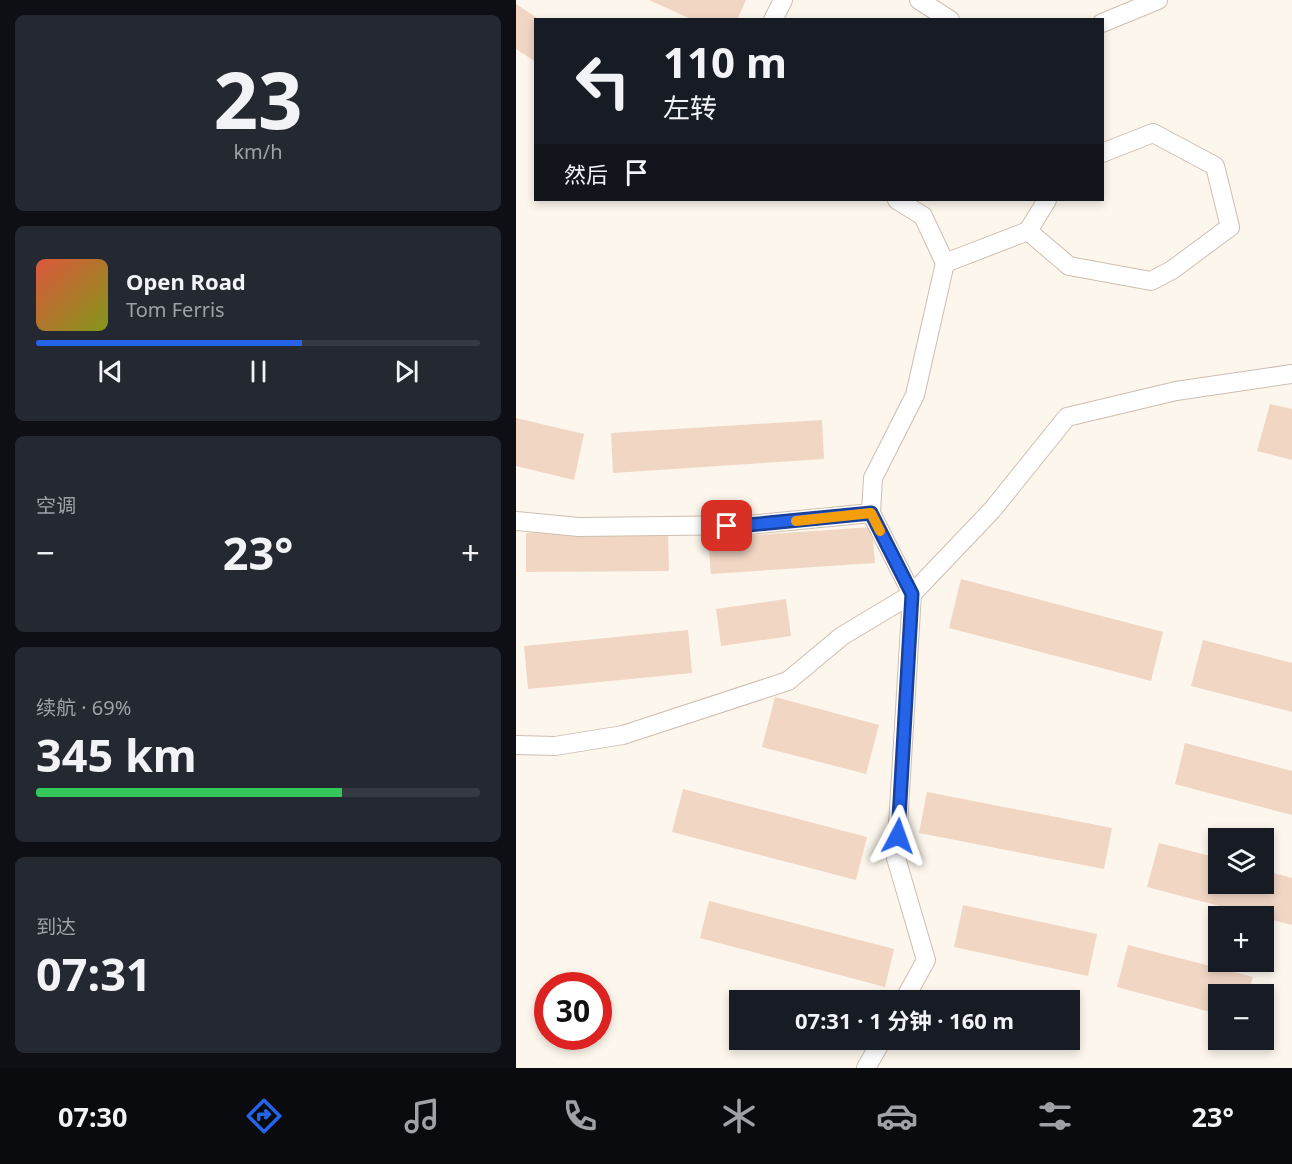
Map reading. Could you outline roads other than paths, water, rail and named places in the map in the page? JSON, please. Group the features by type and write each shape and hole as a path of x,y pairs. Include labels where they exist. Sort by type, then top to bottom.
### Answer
{"street":[{"path":"774,18 783,0"},
{"path":"919,0 947,18"},
{"path":"1104,22 1158,0"},
{"path":"1029,231 1069,266 1151,281 1172,270 1230,227 1215,166 1153,133 1104,152"},
{"path":"899,201 923,216 945,264 915,395 873,478 871,513 912,594 896,858 926,960 909,990"},
{"path":"945,264 1029,231 1046,201"},
{"path":"516,745 555,746 623,735 788,681 842,636 912,594 993,509 1067,417 1176,391 1292,374"},
{"path":"516,521 579,526 748,525 871,513"},
{"path":"866,1068 876,1050"}]}
